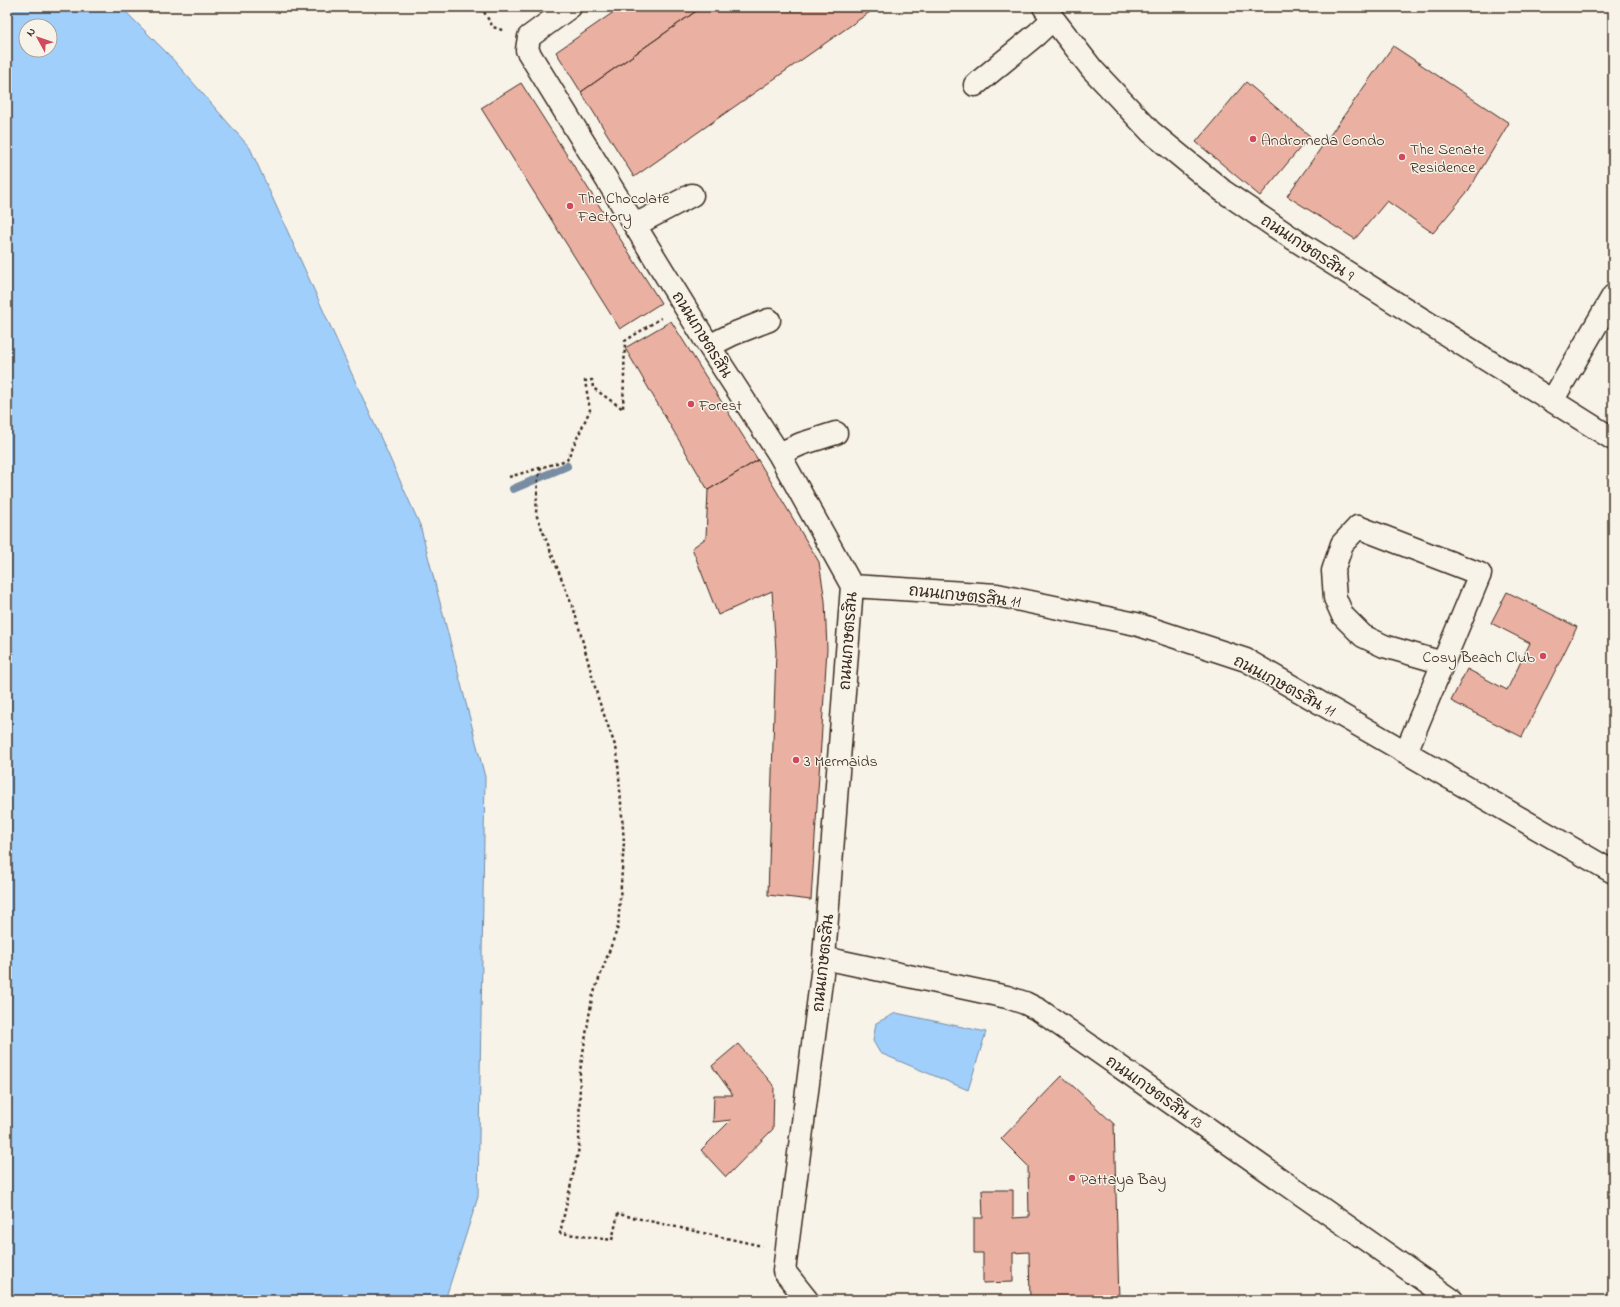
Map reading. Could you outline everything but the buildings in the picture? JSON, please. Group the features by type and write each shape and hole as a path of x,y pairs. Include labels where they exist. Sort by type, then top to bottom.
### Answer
{"street":[{"path":"529,37 570,7"},
{"path":"975,85 1037,34 1049,13"},
{"name":"ถนนเกษตรสิน 9","path":"1049,13 1092,69 1151,132 1223,191 1290,236 1613,439"},
{"name":"ถนนเกษตรสิน","path":"529,37 528,50 709,346 779,454 852,586 824,958 784,1271 807,1300"},
{"path":"635,225 692,195"},
{"path":"1552,401 1613,296"},
{"path":"709,346 733,334 769,320"},
{"path":"779,454 801,444 836,433"},
{"path":"1406,752 1443,663 1480,574 1358,527 1342,544 1333,571 1335,598 1343,616 1363,636 1384,646 1443,663"},
{"name":"ถนนเกษตรสิน 11","path":"852,586 997,595 1136,624 1246,660 1613,872"},
{"name":"ถนนเกษตรสิน 13","path":"824,958 1007,997 1025,1003 1039,1010 1452,1300"}],"path":[{"path":"481,7 493,27 529,37"},
{"path":"509,477 567,460 590,410 585,380 592,380 593,388 623,409 625,341 684,305"},
{"path":"541,468 538,478 536,514 575,613 598,698 617,751 624,842 618,927 592,998 580,1071 579,1148 560,1233 612,1240 618,1214 787,1252"}],"water":[{"path":"7,7 121,7 169,55 250,148 420,525 485,777 478,1197 445,1300 7,1300"},
{"path":"896,1013 986,1032 968,1090 880,1053 873,1041 876,1023"}],"waterway":[{"path":"513,489 567,466"}],"place":[{"name":"Andromeda Condo","path":"1253,139"},
{"name":"The Senate Residence","path":"1402,157"},
{"name":"The Chocolate Factory","path":"570,206"},
{"name":"Forest","path":"691,404"},
{"name":"Cosy Beach Club","path":"1543,656"},
{"name":"3 Mermaids","path":"796,760"},
{"name":"Pattaya Bay","path":"1072,1178"}]}
